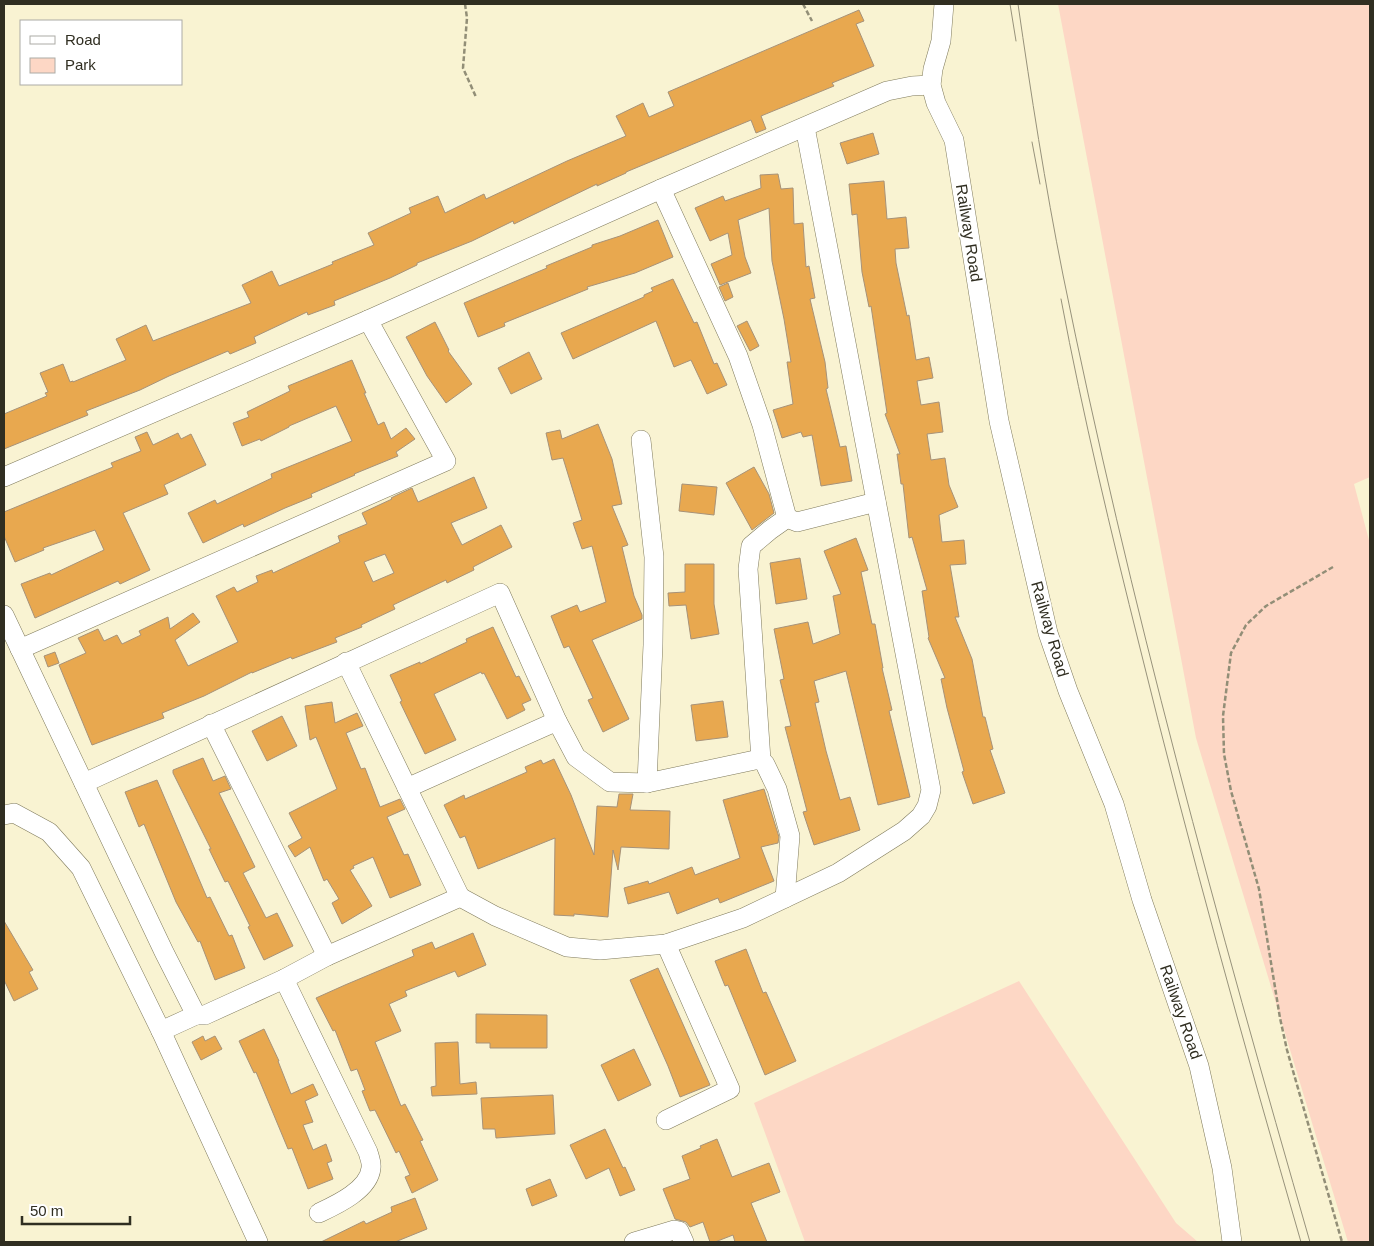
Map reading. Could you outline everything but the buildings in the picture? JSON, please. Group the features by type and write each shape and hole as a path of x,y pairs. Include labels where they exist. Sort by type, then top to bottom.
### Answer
{"street":[{"path":"4,477 368,320 661,189 887,91 912,86 931,86 941,41 944,4"},
{"name":"Railway Road","path":"931,86 936,103 954,140 999,421 1048,633 1068,692 1114,804 1142,900 1199,1066 1222,1168 1232,1242"},
{"path":"346,662 460,897 495,916 567,947 600,950 666,944 743,918 838,873 904,831 924,811 931,790 806,127"},
{"path":"661,189 738,356 762,425 787,518"},
{"path":"20,649 446,461 368,320"},
{"path":"641,440 654,557 653,645 647,783"},
{"path":"787,518 797,522 876,502"},
{"path":"785,898 790,836 776,789 765,764 761,760 748,569 752,546 787,518"},
{"path":"84,783 500,592 557,721 576,757 610,782 647,783 761,760"},
{"path":"4,615 164,952 196,1014"},
{"path":"407,788 557,721"},
{"path":"211,724 327,956"},
{"path":"4,815 14,813 49,832 81,868 161,1032 258,1242"},
{"path":"161,1032 196,1014 205,1015 284,979 327,956 460,897"},
{"path":"666,944 730,1089 666,1120"},
{"path":"284,979 368,1152 372,1168 364,1185 343,1201 319,1214"},
{"path":"634,1242 674,1230 679,1231 684,1242"}],"path":[{"path":"465,4 467,18 463,68 476,97"},
{"path":"804,4 812,20"},
{"path":"1333,567 1266,606 1246,625 1231,653 1224,716 1224,754 1231,791 1259,889 1287,1050 1342,1242"}],"green space":[{"path":"1058,4 1370,4 1370,477 1354,484 1370,544 1370,1242 1348,1242 1196,738"},
{"path":"1019,981 1176,1223 1198,1242 805,1242 754,1103"}],"tram line":[{"path":"1010,4 1016,41"},
{"path":"1018,4 1056,241 1116,519 1209,882 1310,1242"},
{"path":"1032,142 1040,184"},
{"path":"1061,299 1098,474 1159,723 1218,946 1301,1242"}]}
